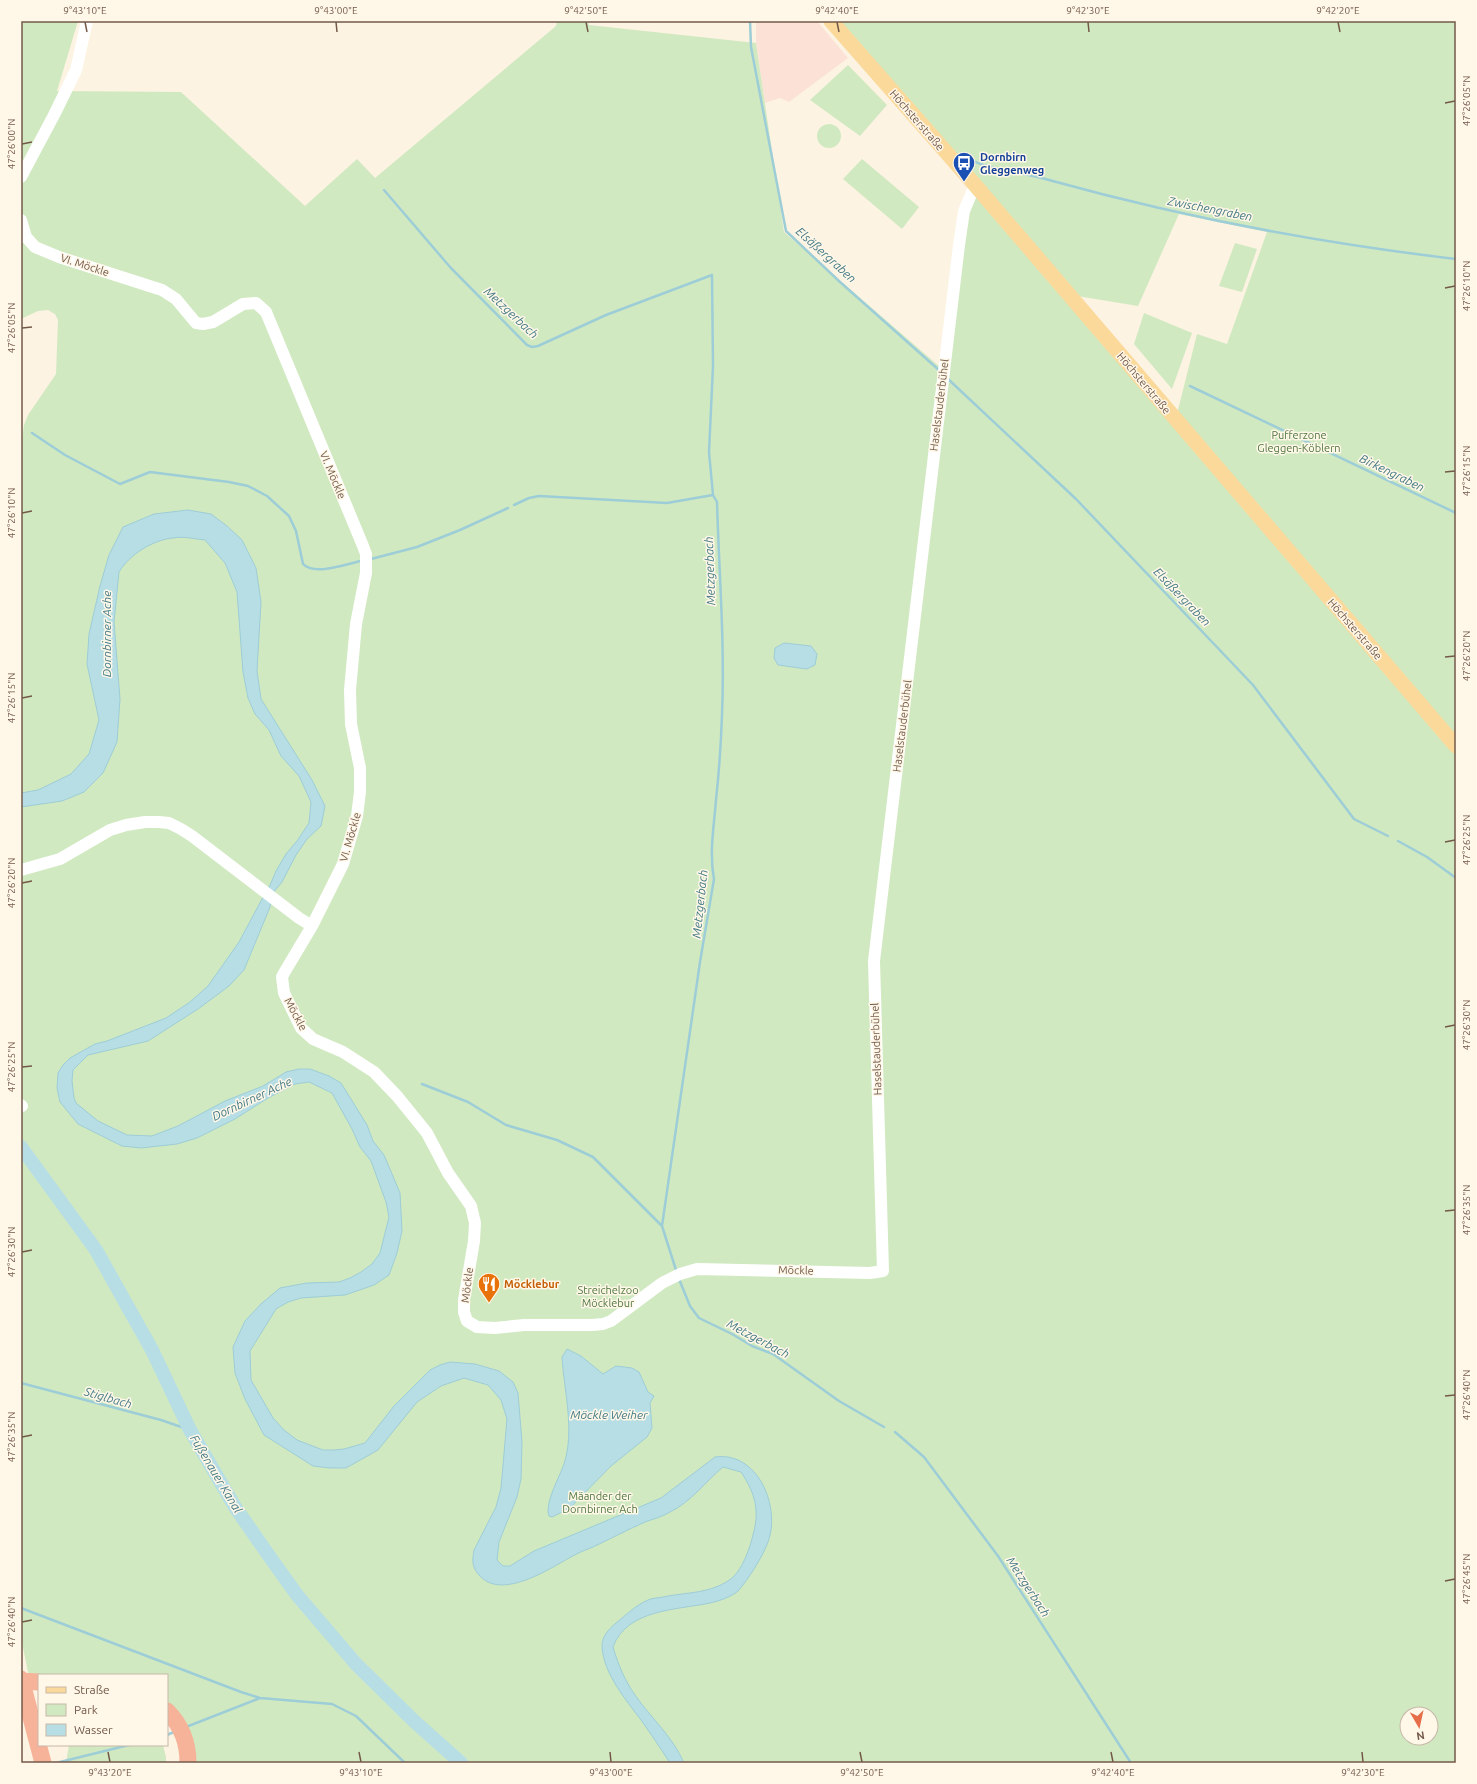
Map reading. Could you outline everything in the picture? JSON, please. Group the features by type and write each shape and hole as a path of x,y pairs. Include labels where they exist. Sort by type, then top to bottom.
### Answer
{"highway":[{"path":"38,1682 21,1680 38,1744"},
{"path":"21,1691 38,1692"},
{"path":"21,1697 33,1763"},
{"path":"168,1712 177,1721 185,1737 188,1750 188,1763"},
{"path":"168,1727 173,1734 178,1752 178,1763"},
{"path":"38,1746 43,1763"}],"main road":[{"name":"Höchsterstraße","path":"831,21 975,185 1456,746"}],"street":[{"path":"21,177 76,70 87,21"},
{"name":"Haselstauderbühel","path":"883,1271 874,961 883,895 958,245 964,211 975,185"},
{"name":"VI. Möckle","path":"21,220 26,237 35,247 162,290 176,299 196,323 203,324 213,322 243,304 256,303 261,306 266,312 363,546 366,554 366,573 356,624 350,690 351,724 360,768 360,792 357,816 343,864 312,926"},
{"path":"21,870 60,859 110,830 138,823 159,822 181,829 299,918 312,926"},
{"name":"Möckle","path":"312,926 284,973 283,985 286,998 297,1021 307,1034 319,1043 357,1060 374,1072 417,1118 427,1133 448,1173 472,1206 475,1223 474,1241 465,1286 464,1312 467,1321 472,1325 478,1327 495,1328 524,1325 603,1324 618,1317 648,1292 680,1274 697,1269 870,1273 883,1271"}],"shaded area":[{"path":"756,21 817,21 848,58 789,102 780,98 765,103 756,43"}],"green space":[{"path":"21,21 78,21 57,91 181,92 305,206 357,159 375,178 556,26 557,21 588,21 589,25 756,43 784,232 940,367 966,215 976,192 1456,750 1456,1763 194,1763 168,1706 168,1674 38,1674 29,1677 21,1638 21,446 24,425 28,415 56,374 58,320 55,314 48,310 38,311 21,319"},
{"name":"Pufferzone Gleggen-Köblern","path":"839,21 1456,21 1456,739 1177,414 1197,334 1227,344 1267,232 1179,214 1138,306 1077,296"},
{"path":"848,65 887,105 860,136 810,100"},
{"path":"829,124 834,125 840,131 840,141 834,147 829,148 824,147 818,141 817,136 818,131 824,125"},
{"path":"862,159 919,207 902,229 843,179"},
{"path":"1235,243 1257,249 1242,292 1219,286"},
{"path":"1144,313 1192,333 1172,389 1134,344"},
{"path":"69,1746 163,1746 166,1757 166,1763 66,1763"}],"water":[{"name":"Dornbirner Ache","path":"188,510 211,514 227,526 242,540 256,568 261,602 257,671 261,699 312,780 325,806 321,826 307,839 296,855 282,882 272,894 270,907 244,970 229,986 198,1009 148,1041 88,1055 73,1070 72,1081 74,1098 76,1103 98,1121 127,1135 152,1136 178,1126 225,1101 263,1086 286,1072 299,1069 310,1069 329,1076 341,1083 367,1125 373,1141 384,1155 400,1193 402,1231 397,1253 389,1275 374,1285 345,1295 301,1298 288,1302 276,1309 250,1351 251,1380 273,1418 284,1430 297,1440 323,1450 334,1450 344,1449 365,1443 394,1406 430,1370 440,1365 450,1362 475,1364 499,1371 513,1382 518,1393 522,1442 521,1479 517,1497 499,1542 497,1560 503,1566 510,1566 534,1551 661,1498 715,1457 730,1457 743,1463 754,1472 762,1484 768,1498 771,1513 771,1528 768,1542 763,1554 755,1568 738,1591 725,1598 710,1603 654,1613 641,1618 629,1625 620,1634 613,1647 622,1672 631,1690 668,1736 684,1763 670,1763 645,1725 622,1695 606,1666 603,1656 602,1642 606,1633 611,1628 631,1610 644,1602 653,1598 707,1590 724,1583 736,1574 743,1564 748,1552 756,1518 753,1495 741,1472 723,1467 692,1497 678,1508 579,1553 538,1575 512,1584 500,1585 488,1582 479,1575 475,1569 473,1564 473,1554 496,1507 501,1488 507,1419 501,1400 488,1385 464,1378 441,1386 417,1402 378,1450 346,1468 330,1468 313,1466 264,1435 245,1399 235,1373 233,1347 245,1321 261,1304 280,1288 307,1283 339,1282 361,1272 372,1264 380,1253 389,1217 386,1202 371,1161 360,1147 332,1093 309,1082 295,1084 268,1098 235,1119 197,1138 177,1144 141,1148 122,1146 78,1124 60,1102 57,1088 58,1073 70,1058 95,1044 107,1041 166,1018 190,1002 208,986 239,942 286,854 309,823 311,802 299,776 281,756 269,730 255,714 248,698 243,672 237,592 225,563 205,540 185,537 165,539 150,545 129,559 119,572 114,622 120,699 117,742 103,773 84,792 62,801 21,807 21,793 38,790 71,774 89,754 99,720 87,664 89,634 109,555 123,527 154,514"},
{"path":"784,643 811,646 817,654 815,665 807,669 778,665 774,658 775,648"},
{"name":"Möckle Weiher","path":"567,1349 581,1356 603,1374 616,1366 632,1368 639,1372 648,1392 654,1396 650,1403 652,1428 647,1437 611,1466 570,1508 552,1517 549,1516 548,1511 550,1497 564,1464 569,1438 568,1410 562,1357"}],"waterway":[{"name":"Elsäßergraben","path":"750,21 751,47 786,231 840,282 940,371"},
{"name":"Zwischengraben","path":"965,157 975,162 995,168 1038,177 1149,206 1200,217 1302,237 1405,253 1456,259"},
{"name":"Metzgerbach","path":"384,190 450,267 527,345 532,347 538,346 606,315 712,275 713,366 709,452 713,495 717,502 723,688 719,768 712,840 714,879 700,962 662,1226 676,1270"},
{"name":"Elsäßergraben","path":"948,379 1076,499 1253,685 1354,819 1388,836"},
{"name":"Birkengraben","path":"1190,386 1456,513"},
{"path":"32,433 65,455 120,484 150,472 229,482 248,486 267,496 289,516 296,531 303,564 315,569 322,569 361,561"},
{"path":"514,505 529,498 539,496 667,503 713,495"},
{"path":"371,559 417,547 460,530 508,508"},
{"name":"Elsäßergraben","path":"1398,841 1427,857 1456,878"},
{"path":"422,1084 468,1102 506,1125 557,1140 593,1157 662,1226"},
{"name":"Fußenauer Kanal","path":"21,1147 96,1250 152,1350 190,1430 235,1507 267,1553 297,1595 356,1664 415,1722 461,1763"},
{"name":"Metzgerbach","path":"679,1279 690,1306 699,1318 732,1334 752,1346 773,1354 839,1401 884,1427"},
{"name":"Stiglbach","path":"21,1383 161,1420 190,1430"},
{"name":"Metzgerbach","path":"895,1432 924,1457 998,1556 1131,1763"},
{"path":"21,1608 260,1698 332,1704 356,1716 405,1763"},
{"path":"186,1727 260,1698"},
{"path":"168,1735 176,1731"},
{"path":"56,1763 125,1746"}],"place":[{"name":"Dornbirn Gleggenweg","path":"964,182"},
{"name":"Möcklebur","path":"489,1304"}],"park label":[{"name":"Streichelzoo Möcklebur","path":"608,1296"},
{"name":"Mäander der Dornbirner Ach","path":"600,1502"}]}
